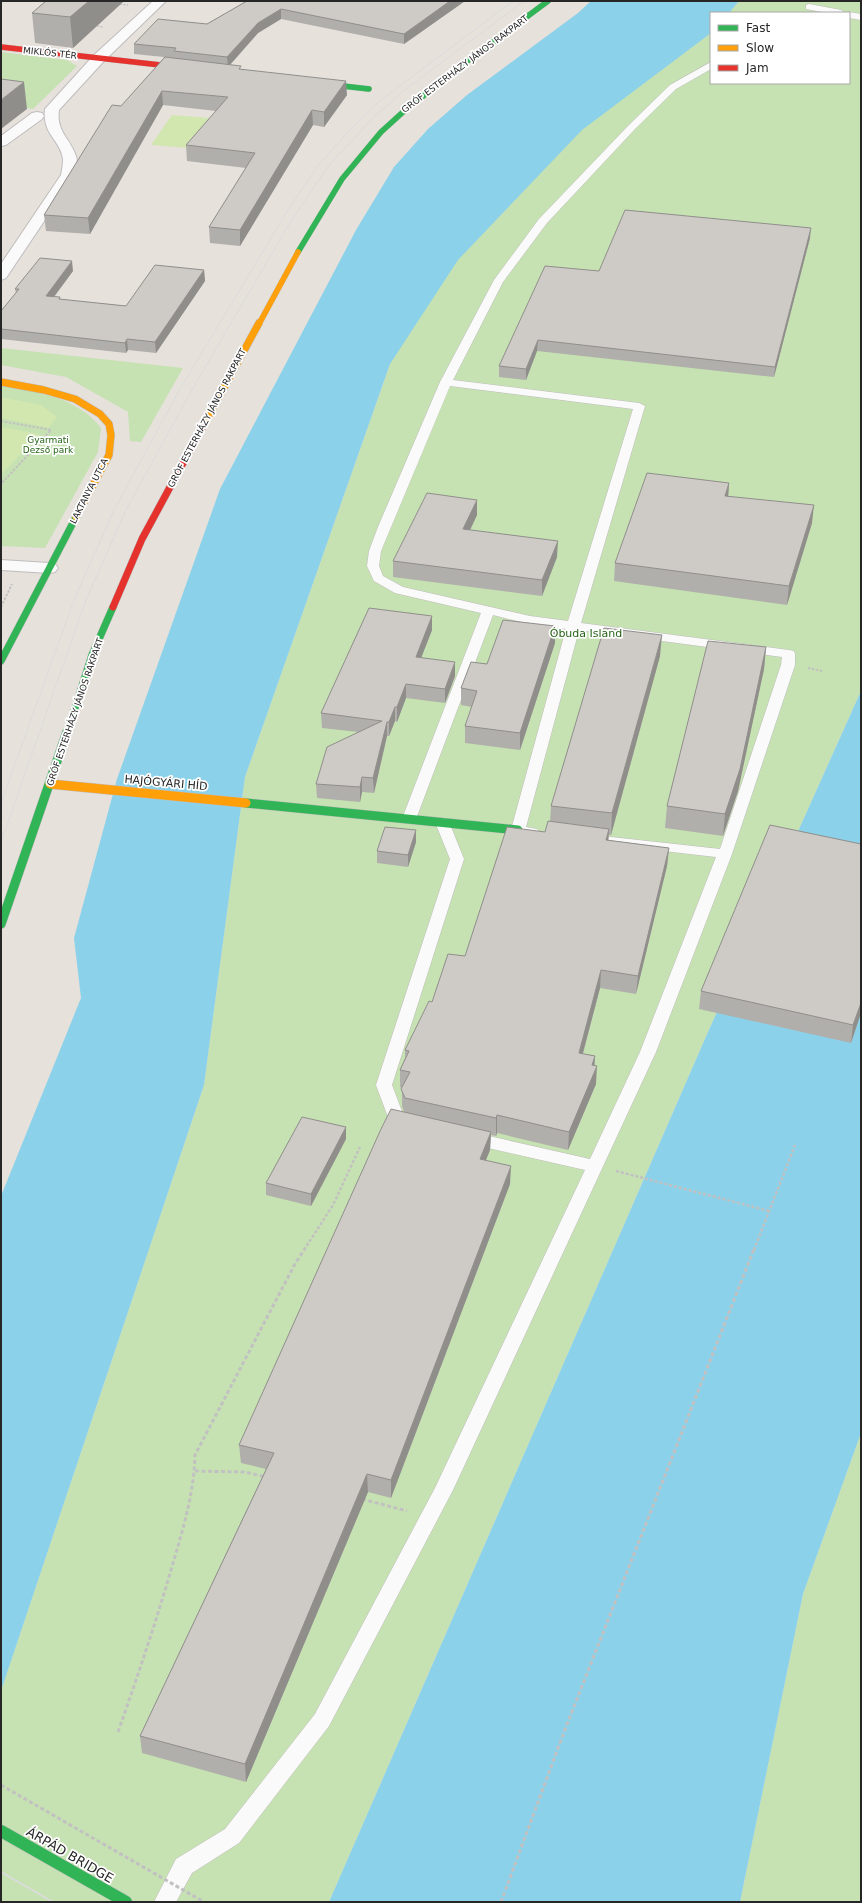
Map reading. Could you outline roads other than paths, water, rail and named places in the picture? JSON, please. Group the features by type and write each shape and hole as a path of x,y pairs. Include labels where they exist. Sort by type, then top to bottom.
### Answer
{"main road":[{"name":"GRÓF ESTERHÁZY JÁNOS RAKPART","path":"1,924 50,784 91,659 142,539 288,270 336,186 374,139 394,119 480,50 548,1"},
{"name":"MIKLÓS TÉR","path":"1,47 199,69"},
{"path":"307,82 369,89"},
{"name":"LAKTANYA UTCA","path":"1,382 58,393 82,403 100,414 110,425 112,436 109,454 1,661"},
{"name":"HAJÓGYÁRI HÍD","path":"50,784 518,830"},
{"name":"ÁRPÁD BRIDGE","path":"1,1830 126,1902"}],"street":[{"path":"1,275 68,175 70,157 52,125 50,119 52,109 99,58 160,1"},
{"path":"1,142 36,116"},
{"path":"1,565 49,568"}],"lane":[{"path":"801,12 819,1"},
{"path":"810,7 836,12"},
{"path":"850,15 861,17"},
{"path":"165,1902 184,1866 232,1836 322,1720 447,1482 648,1052 724,854 788,665 789,654 573,626 488,611 399,590 378,578 373,566 375,551 384,527 446,382 498,282 543,221 632,127 673,86 710,66"},
{"path":"446,382 639,406 573,626 518,830 548,834"},
{"path":"409,819 488,611"},
{"path":"420,1126 398,1121 384,1085 457,859 442,822"},
{"path":"587,838 724,854"},
{"path":"458,1135 595,1166"}],"water":[{"path":"591,1 739,1 730,12 710,12 710,34 582,130 458,260 390,364 245,777 204,1085 1,1691 1,1196 81,998 74,938 117,779 220,489 356,230 394,167 428,129 467,95 578,13"},
{"path":"861,691 861,1433 803,1594 740,1902 329,1902 708,1032"}],"tram line":[{"path":"1,803 74,600 114,510 181,387 288,210 320,163 351,129 381,100 513,1"},
{"path":"1,842 86,600 126,510 193,388 291,221 330,164 375,116 406,89 524,1"},
{"path":"1,1872 53,1902"}],"park label":[{"name":"Gyarmati Dezső park","path":"48,446"},
{"name":"Óbuda Island","path":"586,633"}]}
